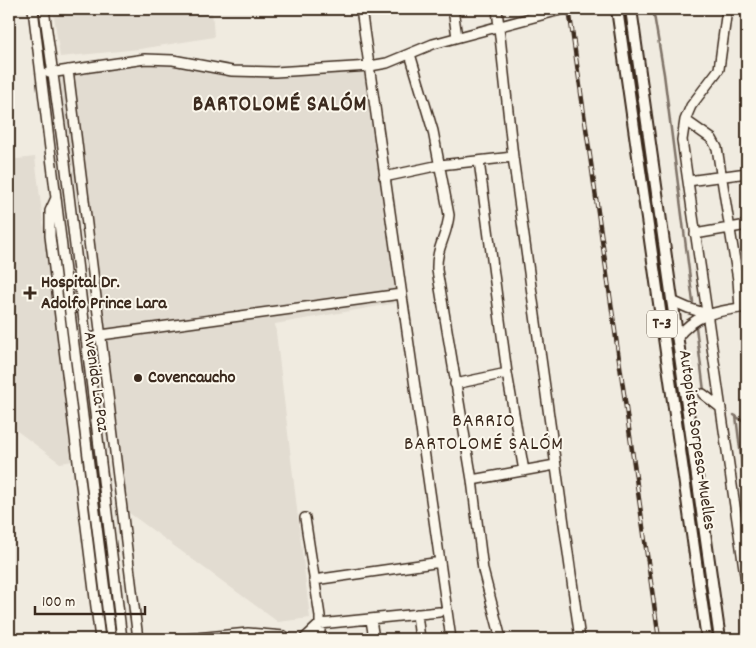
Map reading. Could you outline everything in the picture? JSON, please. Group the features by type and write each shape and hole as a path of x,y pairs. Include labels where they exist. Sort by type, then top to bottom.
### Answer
{"main road":[{"path":"609,9 620,30"},
{"name":"Autopista Sorpesa-Muelles","path":"617,9 708,639"},
{"name":"Autopista Sorpesa-Muelles","path":"631,9 720,639"}],"street":[{"name":"Avenida La Paz","path":"34,9 111,639"},
{"name":"Avenida La Paz","path":"44,9 65,162 122,639"},
{"path":"361,9 451,639"},
{"path":"453,9 457,37"},
{"path":"497,9 512,157 580,639"},
{"path":"41,74 145,59 173,60 232,71 275,72 370,66 410,54 433,44 564,9"},
{"path":"727,9 719,69 691,106 684,120 682,140 747,589"},
{"path":"410,54 433,131 448,215 448,225 436,260 472,480 483,570 501,639"},
{"path":"68,70 138,639"},
{"path":"677,338 688,325 706,314 744,308 743,280 730,229 715,144 704,133 684,120"},
{"path":"384,177 440,165 512,157"},
{"path":"65,162 79,161"},
{"path":"479,162 507,373 524,471"},
{"path":"688,181 747,173"},
{"path":"56,198 50,211 50,236 100,639"},
{"path":"70,211 85,209"},
{"path":"695,234 747,226"},
{"path":"86,340 101,335 401,294"},
{"name":"T-3","path":"672,301 706,314"},
{"path":"455,384 507,373"},
{"path":"703,394 721,408"},
{"path":"95,415 111,414"},
{"path":"472,480 555,466"},
{"path":"305,518 320,624 320,631 315,639"},
{"path":"314,580 434,563"},
{"path":"304,639 320,624 439,612"},
{"path":"417,614 420,639"},
{"path":"371,620 374,639"},
{"path":"186,639 248,633 284,636 288,639"}],"shaded area":[{"path":"53,9 212,9 214,37 140,49 60,57"},
{"path":"125,63 167,63 228,74 365,69 397,303 275,324 310,618 278,622 121,507 59,72"},
{"name":"Hospital Dr. Adolfo Prince Lara","path":"35,157 73,461 60,463 9,425 9,160"}],"waterway":[{"path":"653,9 664,74 693,302"},
{"path":"696,327 704,391"},
{"path":"734,415 747,424"},
{"path":"736,416 747,506"}],"railway":[{"path":"569,9 659,639"}],"place":[{"name":"Hospital Dr. Adolfo Prince Lara","path":"30,293"},
{"name":"Covencaucho","path":"138,378"}],"district":[{"name":"BARTOLOMÉ SALÓM","path":"280,105"},
{"name":"BARRIO BARTOLOMÉ SALÓM","path":"484,434"}]}
